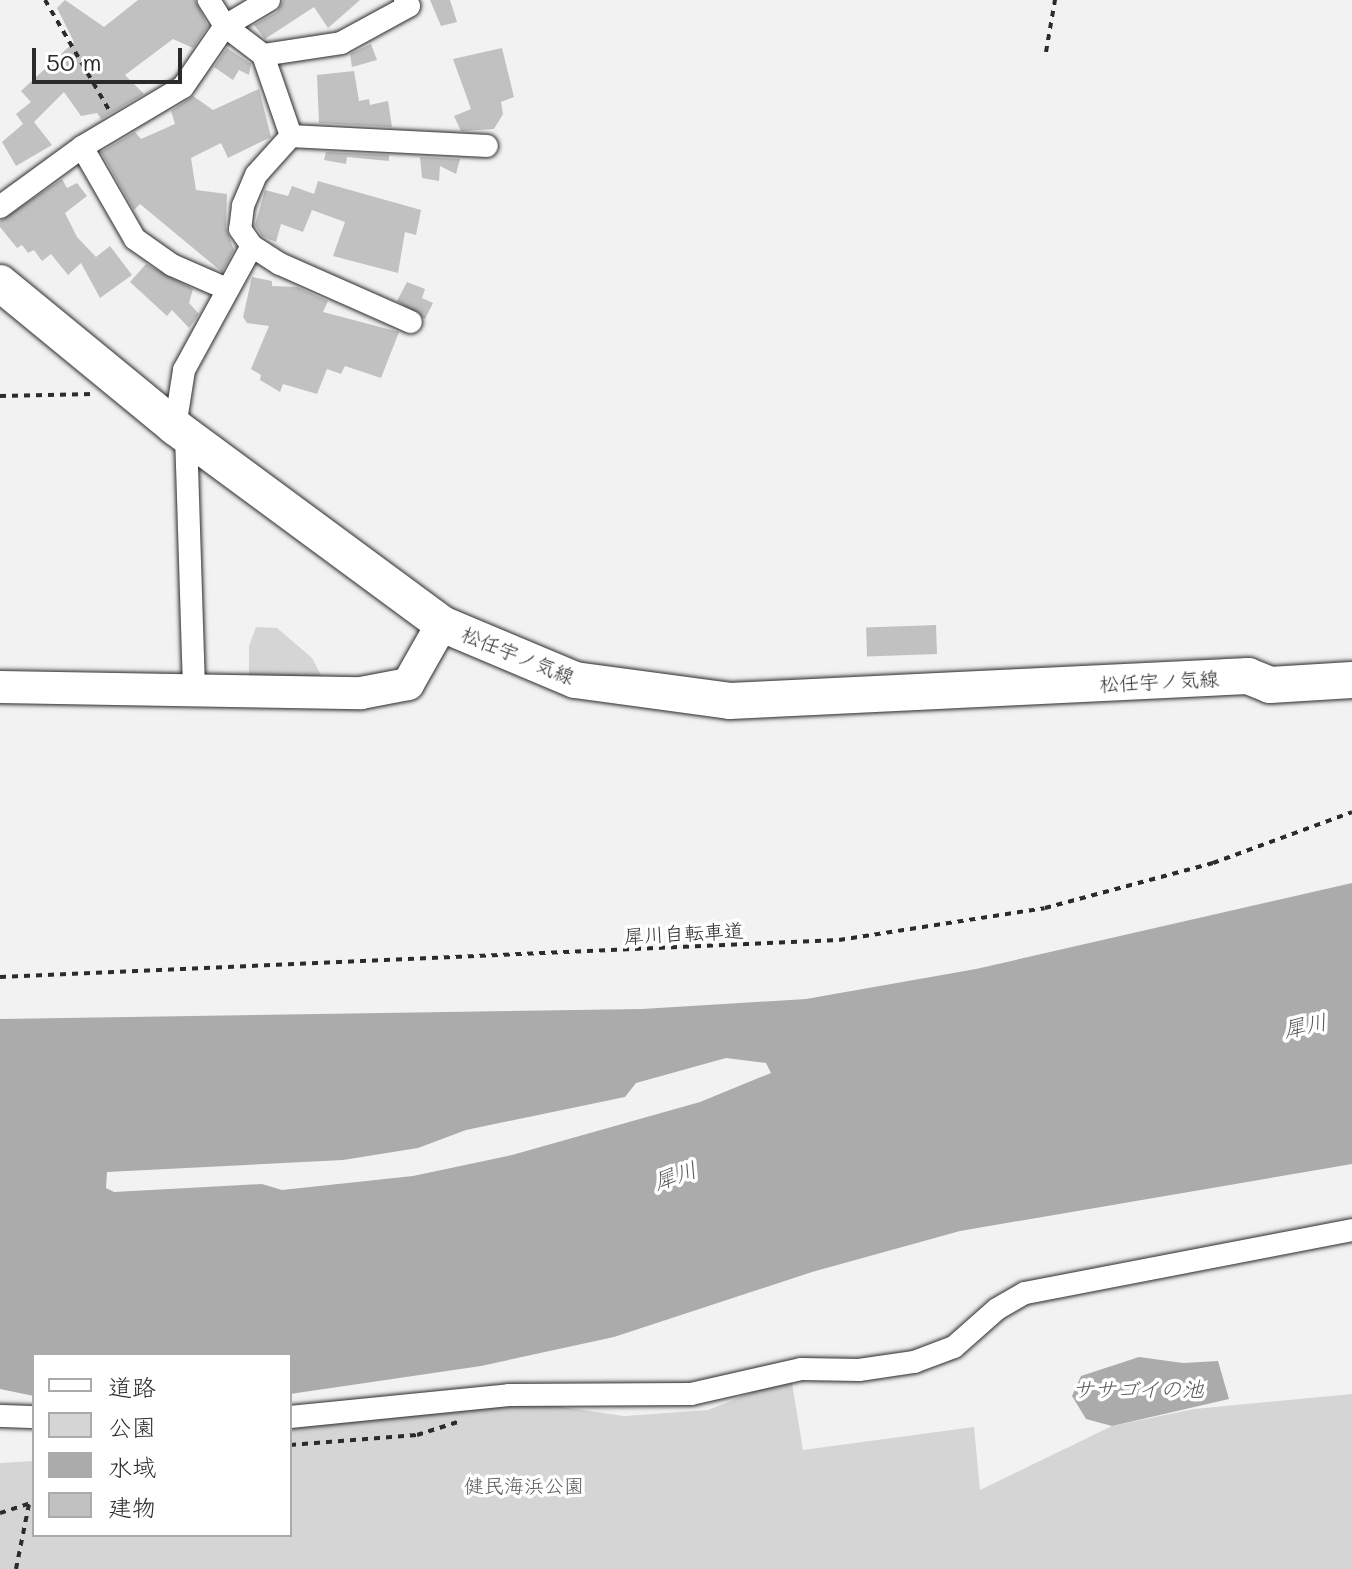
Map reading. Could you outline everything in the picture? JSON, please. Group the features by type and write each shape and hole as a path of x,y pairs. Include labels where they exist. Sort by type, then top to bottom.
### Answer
{"main road":[{"name":"松任宇ノ気線","path":"0,283 180,431 442,624 575,680 730,701 1248,676 1270,685 1352,680"},
{"name":"松任宇ノ気線","path":"1248,676 1267,665 1352,656"}],"street":[{"path":"209,0 225,26 263,55 291,136"},
{"path":"0,207 82,147 183,87 225,26 269,0"},
{"path":"263,55 341,43 409,6 405,0"},
{"path":"291,136 487,146"},
{"path":"291,136 256,175 243,206 240,229 252,246 280,264 363,297 411,322"},
{"path":"82,147 135,239 172,265 227,289"},
{"path":"194,690 180,431 184,370 252,246"},
{"path":"0,687 361,693 408,684 442,624"},
{"path":"292,1417 509,1395 691,1394 801,1369 859,1370 914,1362 954,1347 997,1309 1025,1293 1352,1230"},
{"path":"0,1416 32,1417"}],"path":[{"path":"45,0 119,125"},
{"path":"1046,52 1055,0"},
{"path":"0,396 134,393"},
{"name":"犀川自転車道","path":"0,977 839,940 1045,908 1213,863 1351,812"},
{"path":"292,1445 417,1435 469,1417"},
{"path":"0,1513 32,1503"},
{"path":"16,1569 32,1503"}],"green space":[{"path":"256,627 277,628 312,658 323,679 249,679 249,646"},
{"name":"健民海浜公園","path":"791,1377 803,1450 974,1427 980,1490 1112,1426 1194,1409 1352,1394 1352,1569 0,1569 0,1463 32,1461 32,1537 292,1537 292,1425 521,1401 624,1416 708,1410"}],"water":[{"name":"犀川","path":"1352,883 1352,1164 960,1231 812,1272 614,1337 481,1366 292,1394 292,1353 32,1353 32,1396 0,1389 0,1019 642,1009 806,999 976,969","holes":["726,1058 766,1063 771,1073 700,1102 512,1155 413,1176 282,1190 262,1184 114,1192 106,1188 107,1172 343,1160 418,1148 466,1130 625,1097 636,1083"]},
{"name":"ササゴイの池","path":"1139,1357 1183,1363 1218,1361 1229,1399 1112,1426 1086,1419 1072,1396 1081,1376"}],"building":[{"path":"65,0 104,27 138,0 195,0 208,26 193,48 173,39 125,75 144,94 101,119 97,113 81,116 64,92 34,122 52,145 16,166 2,142 23,124 16,114 31,102 21,91 74,42 57,8"},
{"path":"283,0 360,0 328,28 314,7 265,39 254,25 277,12"},
{"path":"430,0 450,0 457,22 441,26"},
{"path":"371,44 377,60 352,67 350,54"},
{"path":"227,48 251,64 249,75 239,70 233,80 214,67"},
{"path":"502,48 514,97 501,102 503,114 494,129 461,131 454,116 471,109 453,59"},
{"path":"354,71 359,101 369,99 370,105 388,101 392,127 319,123 317,75"},
{"path":"259,89 271,137 228,158 221,143 191,158 196,190 227,194 226,228 234,250 222,272 140,204 134,210 101,152 135,132 141,139 175,124 171,111 193,96 213,110"},
{"path":"326,152 389,155 389,161 347,157 346,164 324,160"},
{"path":"420,157 460,159 456,174 440,166 439,181 422,178"},
{"path":"62,179 67,188 77,183 87,196 65,213 77,237 96,257 110,246 132,275 100,298 81,263 68,275 51,254 42,261 34,250 28,253 22,245 17,248 0,227 0,221"},
{"path":"318,181 421,210 416,235 405,232 398,273 333,256 345,222 312,210 303,232 281,224 276,242 262,236 255,225 265,190 288,196 292,186 314,194"},
{"path":"146,264 193,289 189,303 199,314 189,328 172,310 167,316 130,282"},
{"path":"252,277 272,281 272,286 297,287 328,301 323,312 399,332 381,378 345,366 341,374 327,369 317,394 283,384 280,392 260,380 261,375 251,369 269,326 247,323 243,317"},
{"path":"407,282 425,289 422,298 433,303 425,319 397,301"},
{"path":"936,625 937,654 867,656 866,627"}]}
